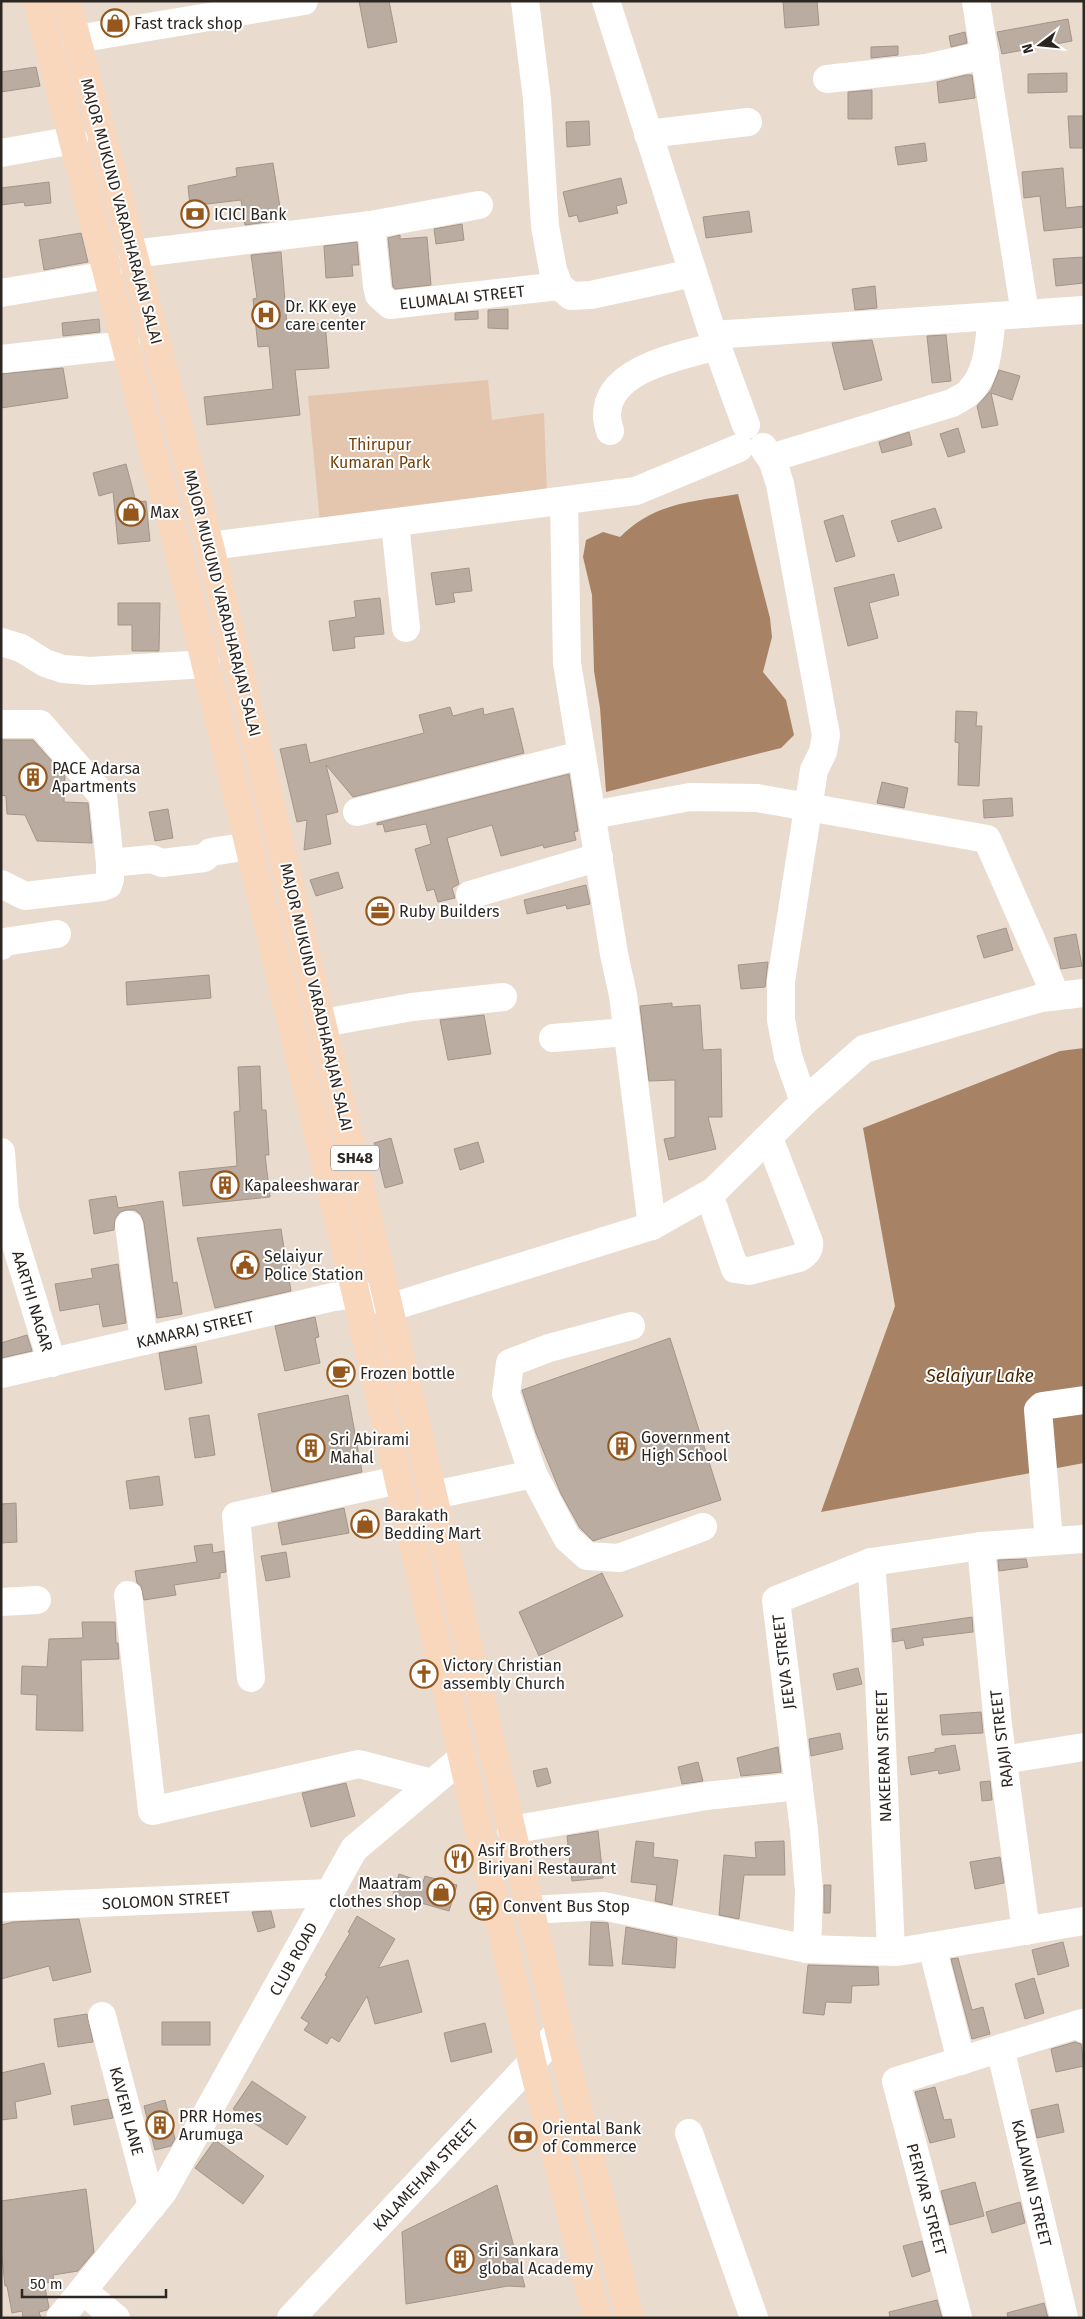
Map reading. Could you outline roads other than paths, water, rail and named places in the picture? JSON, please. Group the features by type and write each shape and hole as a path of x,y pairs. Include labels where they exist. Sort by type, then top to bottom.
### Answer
{"main road":[{"name":"MAJOR MUKUND VARADHARAJAN SALAI","path":"37,1 74,140 206,664 356,1294 532,2062 597,2318"},
{"name":"MAJOR MUKUND VARADHARAJAN SALAI","path":"67,1 138,253 210,546 390,1304 511,1830 630,2318"}],"street":[{"path":"77,39 304,1"},
{"path":"525,1 537,99 545,226 553,270 559,286 571,296 591,295 693,273"},
{"path":"606,1 715,340 755,445 780,484 826,735 823,752 814,770 781,981 781,1020 788,1056 789,1118 810,1248 806,1254 799,1258 749,1272 735,1269 709,1194"},
{"path":"976,1 1025,314"},
{"path":"827,79 926,68 985,55"},
{"path":"648,134 748,122"},
{"path":"1,154 74,140"},
{"path":"138,253 371,225 480,205"},
{"name":"ELUMALAI STREET","path":"371,225 379,295 390,305 559,286"},
{"path":"1,293 108,275"},
{"path":"610,431 606,416 615,388 648,366 715,340 1084,310"},
{"path":"210,546 636,491 755,445 952,403 970,392 978,381 987,356 992,316"},
{"path":"1,359 126,345"},
{"path":"564,501 567,663 614,954 624,995 652,1226"},
{"path":"395,523 406,628"},
{"path":"1,642 21,648 45,663 63,669 90,671 206,664"},
{"path":"1,724 40,724 102,796 110,863 110,879 108,884 102,887 25,896 1,884"},
{"path":"357,812 581,755"},
{"path":"592,815 690,797 757,798 987,839 1056,996"},
{"path":"110,863 152,859 159,852 202,847 211,852 249,846"},
{"path":"470,895 598,857"},
{"path":"1,946 4,942 57,934"},
{"path":"390,1304 398,1305 652,1226 709,1194 864,1049 1041,998 1084,993"},
{"path":"323,1023 412,1007 503,997"},
{"path":"553,1038 627,1032"},
{"name":"AARTHI NAGAR","path":"1,1152 3,1209 52,1363"},
{"path":"129,1225 144,1341"},
{"name":"KAMARAJ STREET","path":"1,1374 333,1297 356,1294 390,1304"},
{"path":"631,1326 549,1348 510,1363 506,1394 533,1474 566,1538 587,1556 619,1558 703,1527"},
{"path":"1050,1541 1038,1410 1042,1406 1084,1400"},
{"path":"434,1495 533,1474"},
{"path":"251,1678 236,1516 398,1480"},
{"name":"JEEVA STREET","path":"806,1948 809,1892 776,1600 871,1562 981,1546 1084,1539"},
{"name":"RAJAJI STREET","path":"981,1546 1003,1760 1026,1931"},
{"name":"NAKEERAN STREET","path":"871,1562 878,1655 891,1951"},
{"path":"128,1595 152,1812 359,1764 432,1783"},
{"path":"1,1602 37,1600"},
{"path":"1003,1760 1084,1747"},
{"name":"CLUB ROAD","path":"60,2318 158,2199 354,1850 462,1758"},
{"path":"511,1830 716,1795 798,1786"},
{"name":"SOLOMON STREET","path":"1,1907 330,1893"},
{"path":"530,1910 603,1906 806,1948 891,1951 1084,1921"},
{"path":"932,1946 961,2061 1082,2023 1084,2029"},
{"name":"KAVERI LANE","path":"102,2016 158,2199"},
{"name":"KALAMEHAM STREET","path":"290,2318 559,2031"},
{"name":"KALAIVANI STREET","path":"1000,2048 1064,2318"},
{"name":"PERIYAR STREET","path":"958,2318 896,2081 961,2061"},
{"path":"689,2133 754,2318"},
{"path":"82,2291 116,2318"}],"water":[{"path":"738,494 770,618 772,637 763,672 786,700 794,735 781,748 606,792 600,708 594,671 592,595 583,557 586,540 603,532 620,537 633,525 661,510 675,505"},
{"name":"Selaiyur Lake","path":"1084,1048 1084,1463 821,1512 895,1306 863,1128 1060,1051"}],"place":[{"name":"Fast track shop","path":"115,23"},
{"name":"ICICI Bank","path":"195,214"},
{"name":"Dr. KK eye care center","path":"266,315"},
{"name":"Max","path":"131,512"},
{"name":"PACE Adarsa Apartments","path":"33,777"},
{"name":"Ruby Builders","path":"380,911"},
{"name":"Kapaleeshwarar","path":"225,1185"},
{"name":"Selaiyur Police Station","path":"245,1265"},
{"name":"Frozen bottle","path":"341,1373"},
{"name":"Government High School","path":"622,1446"},
{"name":"Sri Abirami Mahal","path":"311,1448"},
{"name":"Barakath Bedding Mart","path":"365,1524"},
{"name":"Victory Christian assembly Church","path":"424,1674"},
{"name":"Asif Brothers Biriyani Restaurant","path":"459,1859"},
{"name":"Maatram clothes shop","path":"441,1892"},
{"name":"Convent Bus Stop","path":"484,1906"},
{"name":"PRR Homes Arumuga","path":"160,2125"},
{"name":"Oriental Bank of Commerce","path":"523,2137"},
{"name":"Sri sankara global Academy","path":"460,2259"}],"park label":[{"name":"Thirupur Kumaran Park","path":"380,453"}]}
